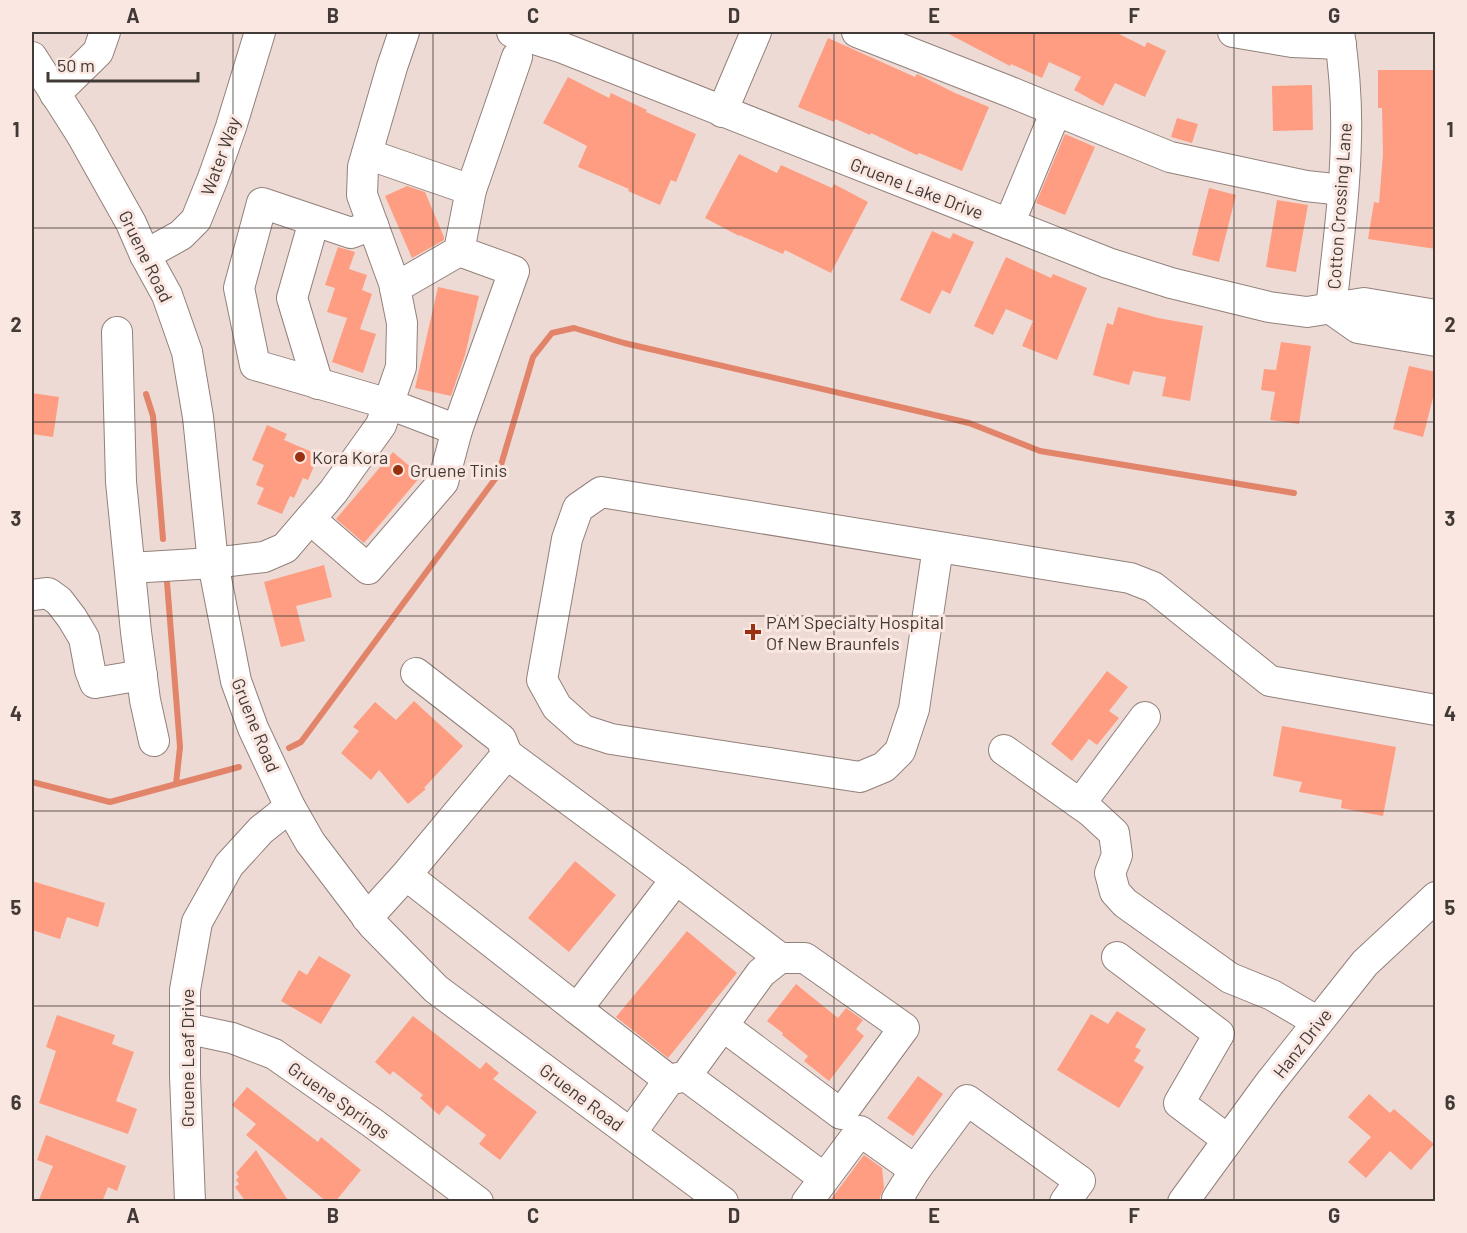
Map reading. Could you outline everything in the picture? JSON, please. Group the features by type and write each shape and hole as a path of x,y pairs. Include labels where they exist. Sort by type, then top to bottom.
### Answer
{"street":[{"path":"55,94 98,52 105,32"},
{"name":"Water Way","path":"145,255 181,235 196,220 231,128 260,32"},
{"path":"130,567 213,563 264,557 285,548 333,492 381,425 401,367 402,323 395,288 362,195 363,167 404,32"},
{"path":"722,112 756,32"},
{"path":"857,32 1170,157 1306,186 1343,190"},
{"path":"1233,32 1292,42 1340,38"},
{"name":"Cotton Crossing Lane","path":"1331,309 1347,137 1340,38"},
{"path":"395,288 459,251 471,190 514,44"},
{"name":"Gruene Lake Drive","path":"514,44 563,48 1108,263 1172,284 1269,307 1307,312 1364,303 1436,315"},
{"name":"Gruene Road","path":"32,57 81,134 131,223 167,295 187,352 198,417 213,563 236,681 253,728 290,807 310,842 368,918 436,989 723,1202"},
{"path":"1009,224 1056,111"},
{"path":"368,154 471,190"},
{"path":"373,225 351,233 262,203 239,288 255,365 389,404 457,429"},
{"path":"314,221 292,298 318,384"},
{"path":"310,519 368,569 443,482 457,429 514,271 459,251"},
{"path":"1331,309 1358,328 1436,341"},
{"path":"117,332 121,482 136,632 145,700 154,741"},
{"path":"938,547 914,709 900,751 884,767 860,777 611,738 583,730 557,707 542,680 567,539 578,508 601,492 1130,578 1153,587 1270,681 1436,710"},
{"path":"32,595 48,593 59,601 72,618 84,638 95,683 142,675"},
{"path":"416,673 501,739 507,754 780,958 805,958 904,1029 841,1114 723,1026"},
{"path":"1080,804 1145,717"},
{"path":"1004,750 1090,811 1114,833 1117,855 1110,873 1115,892 1125,903 1230,978 1272,995 1318,1022"},
{"path":"368,918 507,754"},
{"name":"Gruene Leaf Drive","path":"190,1202 184,1076 185,990 197,922 229,865 261,830 290,807"},
{"path":"406,875 577,1009 677,1078 816,1190 860,1131 915,1170"},
{"path":"577,1009 676,879"},
{"name":"Hanz Drive","path":"1183,1202 1269,1084 1365,963 1436,897"},
{"path":"1117,957 1220,1034 1179,1103 1228,1140"},
{"path":"631,1133 723,1026 761,973 780,958"},
{"name":"Gruene Springs","path":"185,1028 232,1038 274,1054 478,1202"},
{"path":"901,1202 897,1199 915,1170 967,1100 1080,1181 1065,1202"}],"building":[{"path":"945,32 1115,32 1145,47 1147,42 1166,51 1145,97 1115,83 1103,106 1074,90 1081,77 1049,62 1042,78 1011,64 1010,66"},
{"path":"828,38 915,77 917,74 989,107 962,171 919,153 917,155 871,133 870,135 835,119 834,122 798,107"},
{"path":"1378,70 1436,70 1436,249 1368,239 1374,202 1379,203 1383,154 1382,108 1378,108"},
{"path":"568,77 609,98 611,93 647,110 646,112 696,134 676,182 671,180 660,205 578,167 587,146 543,123"},
{"path":"1312,85 1313,130 1273,131 1272,86"},
{"path":"1177,118 1198,124 1192,143 1171,137"},
{"path":"1065,134 1095,147 1065,215 1036,203"},
{"path":"739,154 777,173 781,165 832,188 834,184 868,202 831,273 785,250 783,254 739,236 705,218"},
{"path":"407,186 425,192 444,237 444,240 412,258 385,196"},
{"path":"1209,188 1236,195 1219,262 1192,255"},
{"path":"1277,200 1308,205 1296,272 1266,267"},
{"path":"932,231 950,239 953,233 974,242 950,294 942,290 930,314 900,300"},
{"path":"338,247 355,252 349,269 367,275 362,290 372,294 360,329 376,334 363,373 332,362 347,318 327,312 335,288 325,285"},
{"path":"1006,257 1051,278 1053,274 1087,288 1057,360 1022,346 1033,321 1006,309 993,335 974,326"},
{"path":"438,287 479,296 465,355 451,396 415,388"},
{"path":"1118,307 1158,318 1203,326 1190,401 1162,396 1166,377 1133,371 1129,385 1093,375 1107,323 1113,325"},
{"path":"1281,342 1311,346 1299,424 1270,420 1275,392 1261,390 1264,369 1276,370"},
{"path":"1409,366 1436,372 1436,386 1423,437 1393,429"},
{"path":"32,393 59,397 53,437 32,434"},
{"path":"267,425 287,434 284,440 319,455 308,480 303,478 294,498 290,496 282,514 257,504 264,488 256,485 264,465 252,460"},
{"path":"393,452 421,476 364,543 336,519"},
{"path":"324,565 332,597 296,606 305,641 281,647 264,582"},
{"path":"1107,671 1128,687 1109,711 1119,718 1097,745 1089,739 1072,761 1051,744"},
{"path":"414,701 463,746 424,788 426,789 408,804 379,770 371,780 341,753 359,731 353,727 375,702 396,720"},
{"path":"1282,726 1396,747 1383,816 1341,808 1342,800 1299,792 1302,782 1273,776"},
{"path":"575,861 616,895 569,952 528,918"},
{"path":"32,881 105,903 98,927 67,917 60,939 32,930"},
{"path":"687,931 737,973 668,1058 616,1017"},
{"path":"319,956 351,975 321,1024 281,1001 299,970 307,975"},
{"path":"796,984 838,1018 846,1008 863,1020 856,1029 864,1036 829,1081 804,1061 808,1056 767,1021"},
{"path":"1117,1011 1146,1029 1135,1047 1141,1050 1134,1061 1144,1067 1119,1108 1057,1070 1091,1014 1108,1024"},
{"path":"57,1015 115,1035 112,1044 134,1052 116,1101 137,1109 128,1134 39,1103 56,1051 46,1047"},
{"path":"413,1016 480,1069 486,1062 499,1073 493,1079 537,1112 500,1160 479,1144 486,1135 447,1105 439,1115 420,1098 423,1095 393,1071 390,1075 375,1062"},
{"path":"918,1076 943,1094 913,1136 887,1118"},
{"path":"247,1087 318,1142 321,1137 361,1170 335,1202 327,1202 246,1135 256,1124 232,1105"},
{"path":"1369,1094 1390,1113 1394,1109 1434,1144 1411,1170 1390,1151 1366,1178 1348,1162 1371,1137 1348,1117"},
{"path":"46,1135 126,1166 117,1191 108,1187 102,1202 38,1202 53,1166 37,1160"},
{"path":"256,1150 289,1202 246,1202 235,1187 239,1184 236,1180 239,1177 236,1173"},
{"path":"864,1155 882,1168 884,1188 880,1202 829,1202"}],"waterway":[{"path":"289,748 301,742 498,475 533,357 552,333 574,328 624,343 969,423 1040,451 1294,493"},
{"path":"146,394 153,416 163,539"},
{"path":"167,582 180,747 176,784"},
{"path":"32,782 110,802 239,767"}],"place":[{"name":"Kora Kora","path":"300,457"},
{"name":"Gruene Tinis","path":"398,470"},
{"name":"PAM Specialty Hospital Of New Braunfels","path":"753,632"}]}
